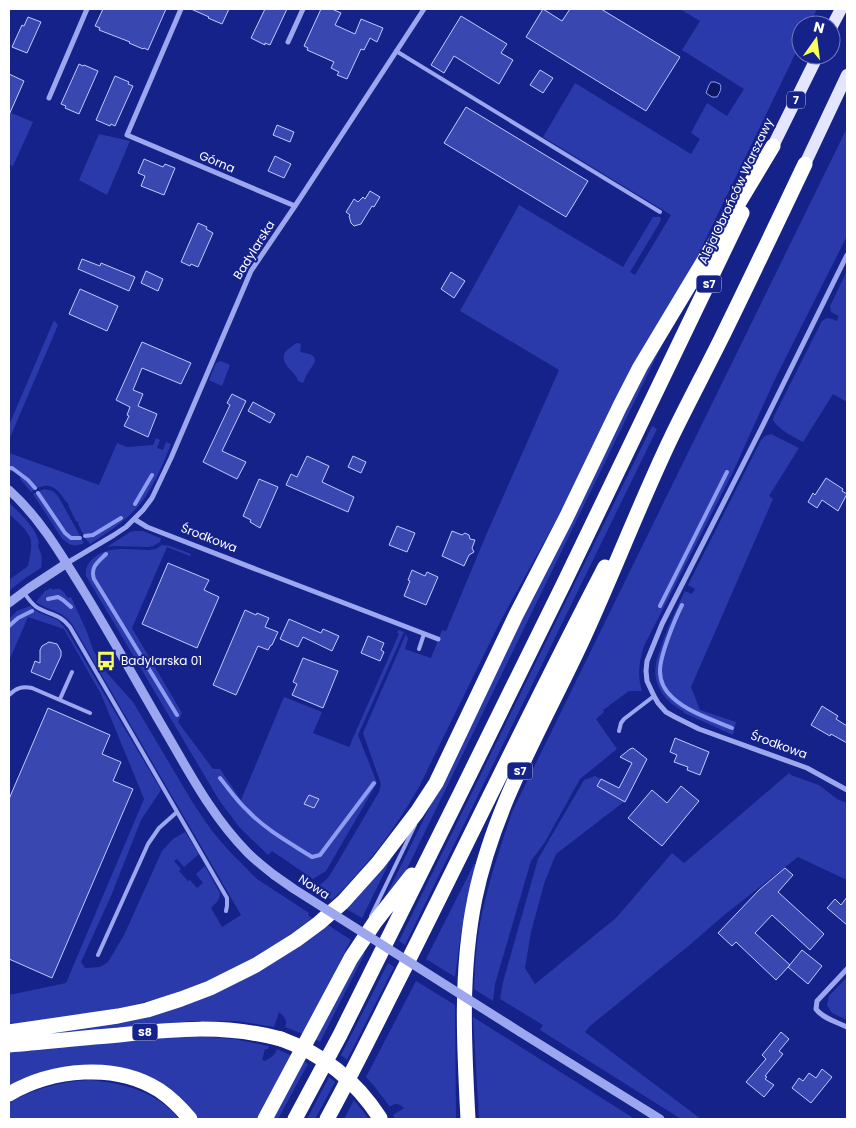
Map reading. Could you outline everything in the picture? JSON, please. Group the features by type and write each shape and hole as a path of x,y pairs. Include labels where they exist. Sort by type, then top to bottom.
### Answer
{"highway":[{"name":"Aleja Obrońców Warszawy","path":"436,841 643,421 773,146"},
{"path":"9,1032 147,1010 210,988 256,965 319,923 343,902 390,848 436,783 516,614 620,406 654,344 773,146"},
{"name":"S7","path":"468,1119 464,1015 466,957 473,907 488,849 506,799 582,641 669,442 805,164"},
{"path":"327,1119 429,919 570,634 669,442"},
{"path":"295,1119 324,1067 436,841"},
{"name":"S7","path":"265,1119 351,958 375,922 436,841"},
{"name":"S8","path":"9,1046 190,1028 240,1030 261,1034 294,1044 325,1060 357,1088 370,1102 381,1119"},
{"path":"9,1094 50,1077 87,1072 117,1074 143,1082 159,1090 179,1106 190,1119"}],"main road":[{"name":"Aleja Obrońców Warszawy","path":"773,146 813,65"},
{"path":"805,164 847,76"}],"street":[{"path":"48,98 86,9"},
{"name":"Górna","path":"181,9 127,135 295,206"},
{"path":"288,42 303,9"},
{"name":"Badylarska","path":"134,520 150,501 163,476 247,277 424,9"},
{"path":"654,696 647,681 647,661 662,624 847,255"},
{"path":"9,490 43,527 67,563"},
{"path":"9,603 134,520"},
{"name":"Środkowa","path":"134,520 147,527 438,638"},
{"name":"Nowa","path":"67,563 191,776 209,804 238,842 256,860 294,889 660,1119"},
{"name":"Środkowa","path":"654,696 666,712 699,729 807,768 847,790"},
{"path":"847,969 817,1002 816,1008 824,1016 847,1027"}],"lane":[{"path":"396,51 660,212"},
{"path":"23,592 37,607 58,616 68,624 227,898 226,911"},
{"path":"419,649 424,634"},
{"path":"60,699 72,672"},
{"path":"9,695 15,690 26,687 32,688 90,713"},
{"path":"619,731 622,721 654,696"},
{"path":"421,814 436,783"},
{"path":"98,955 148,844 159,828 177,812"},
{"path":"351,958 417,822"}],"shaded area":[{"path":"680,9 817,9 814,15 791,15 791,63 698,255 501,620 419,787 380,847 332,900 315,889 328,878 379,792 381,784 363,733 406,634 408,639 405,649 431,658 442,630 446,631 559,370 460,311 519,205 623,267 653,217 660,217 660,222 630,272 635,275 671,215 543,137 575,83 691,154 700,139 691,133 707,103 727,116 744,89 682,50 700,21"},
{"path":"711,82 720,84 721,87 717,97 712,97 706,93"},
{"path":"9,112 33,122 13,166 9,164"},
{"path":"847,128 847,236 775,379 732,474 644,646 639,669 642,691 629,691 603,710 604,712 596,719 617,749 580,779 545,842 531,861 495,984 493,1001 474,989 476,949 487,893 512,812"},
{"path":"99,134 130,141 107,195 79,180"},
{"path":"847,271 847,402 833,394 803,442 779,427 773,420 774,416 822,321 827,318 837,321 839,316 831,312 830,306"},
{"path":"54,320 58,325 9,440 9,425"},
{"path":"296,343 301,345 300,352 314,357 315,360 303,383 298,381 284,359 286,351"},
{"path":"662,345 402,879 383,902 646,367 659,346"},
{"path":"221,361 230,365 222,386 209,380 216,363"},
{"path":"652,426 657,429 405,945 399,941"},
{"path":"771,434 799,448 769,496 773,499 691,687 700,710 736,722 733,735 684,713 665,698 656,679 656,664 668,628 685,591 692,594 695,589 688,585 761,440"},
{"path":"156,438 160,440 157,448 163,450 166,442 171,444 149,491 131,514 90,544 69,505 59,492 51,486 42,486 31,492 20,479 21,477 13,470 11,472 9,470 9,453 99,485 117,443 127,447 153,445"},
{"path":"44,489 53,491 58,496 84,543 71,545 61,537 33,494"},
{"path":"9,503 35,532 38,538 42,561 41,568 9,591 9,580 28,566 31,545 26,531 9,514"},
{"path":"143,531 161,538 160,542 148,547 107,547 130,532"},
{"path":"162,545 191,554 190,556 167,547 132,628 182,713 178,722 213,769 220,769 241,800 284,697 322,712 313,733 349,747 399,634 397,632 399,630 404,632 358,735 377,783 326,871 313,879 272,851 268,855 240,828 219,800 86,576 87,566 101,553 116,549 150,550"},
{"path":"51,588 53,590 60,589 68,598 71,597 93,650 107,673 133,702 193,803 212,831 257,879 309,913 308,915 312,918 261,954 213,979 169,996 125,1007 9,1026 9,995 66,983 144,799 101,694 64,629 28,617 9,661 9,619 17,611 30,606 38,612 58,620 66,629 161,790 141,820 111,896 81,962 85,968 100,967 108,962 124,935 162,851 173,839 185,832 199,854 184,867 177,859 174,861 181,869 179,871 197,888 203,883 196,874 205,866 220,893 218,900 211,908 222,927 241,915 72,624 63,615 36,602 45,591"},
{"path":"789,773 819,785 837,799 847,803 847,880 798,857 723,916 585,1032 701,1119 681,1119 540,1030 543,1025 500,999 503,982 538,859 584,780 595,776 615,786 612,794 625,801 556,854 544,884 531,932 525,968 535,984 616,918 672,853 684,863"},
{"path":"393,855 362,918 343,907"},
{"path":"474,864 476,864 461,933 455,977 426,959"},
{"path":"325,923 351,940 303,1034 285,1027 285,1019 279,1012 274,1027 237,1021 192,1021 25,1038 139,1016"},
{"path":"363,952 365,953 320,1042 314,1039 339,991"},
{"path":"388,963 394,967 347,1060 341,1055"},
{"path":"847,977 847,1020 832,1013 827,1005 829,996"},
{"path":"416,981 455,1005 456,1119 395,1119 393,1115 404,1108 397,1104 390,1107 366,1077"},
{"path":"473,1017 635,1119 479,1119"},
{"path":"195,1036 234,1039 269,1046 268,1049 265,1049 262,1060 265,1061 274,1055 277,1049 292,1056 258,1119 196,1119 134,1073 9,1087 9,1051 148,1037"},
{"path":"303,1060 308,1064 278,1119 271,1119"},
{"path":"329,1077 335,1082 315,1119 307,1119"},
{"path":"89,1080 127,1086 150,1095 170,1109 179,1119 9,1119 9,1103 28,1093 68,1082"},
{"path":"354,1100 369,1119 344,1119"}],"building":[{"path":"103,9 166,9 148,50 99,30 100,28 95,26"},
{"path":"191,9 229,9 222,24"},
{"path":"265,9 287,9 270,45 265,43 265,45 251,38"},
{"path":"321,9 332,9 341,13 335,25 355,34 361,19 383,28 377,42 370,38 364,50 361,49 347,79 337,75 339,72 331,68 334,62 307,50 308,48 304,46"},
{"path":"543,9 562,21 570,9 601,9 680,57 646,111 526,37"},
{"path":"461,16 507,44 501,53 513,60 499,84 454,56 444,73 431,65"},
{"path":"28,17 41,22 27,53 12,47 22,25 24,26"},
{"path":"79,64 98,71 79,114 65,108 66,106 61,104"},
{"path":"540,70 553,78 543,93 530,85"},
{"path":"9,74 24,81 9,115"},
{"path":"115,76 129,82 128,84 133,86 115,126 111,124 110,126 96,120"},
{"path":"466,107 588,181 566,217 444,143"},
{"path":"277,125 294,132 290,142 273,135"},
{"path":"275,156 291,164 284,178 268,171"},
{"path":"144,159 163,167 165,164 175,168 164,195 141,186 145,176 138,173"},
{"path":"370,191 380,197 361,224 354,226 351,223 350,215 346,212 354,199 358,202 363,197 365,199"},
{"path":"198,223 207,227 206,229 213,233 198,267 181,262"},
{"path":"82,259 100,266 101,263 135,277 129,291 78,269"},
{"path":"146,271 163,279 158,291 141,283"},
{"path":"451,272 465,281 454,298 441,289"},
{"path":"80,289 118,306 107,331 69,314"},
{"path":"142,342 191,363 181,384 142,368 133,390 143,394 138,406 157,414 148,437 124,426 129,416 127,415 130,407 116,400"},
{"path":"232,394 246,401 222,451 246,462 237,479 203,462 230,405 227,403"},
{"path":"253,402 275,414 270,423 248,411"},
{"path":"307,456 329,466 322,482 354,497 348,512 286,485 291,474 297,477"},
{"path":"353,456 366,462 361,473 348,467"},
{"path":"826,478 843,489 842,491 847,494 838,511 822,500 817,508 808,502"},
{"path":"259,479 278,487 260,528 243,516"},
{"path":"397,526 415,533 407,552 389,545"},
{"path":"452,531 462,535 465,533 469,535 470,539 475,540 472,548 474,552 469,555 464,566 442,556"},
{"path":"168,563 209,580 204,590 219,597 197,648 142,624"},
{"path":"412,570 425,576 427,572 438,577 426,605 404,596"},
{"path":"245,610 269,618 265,627 278,632 268,650 258,646 236,695 213,685"},
{"path":"289,619 321,633 323,629 339,636 332,651 303,637 298,647 280,639"},
{"path":"368,636 384,643 381,650 384,652 380,661 361,653"},
{"path":"49,642 57,644 61,651 61,656 50,680 31,672 35,661 40,663 40,650 42,646"},
{"path":"303,658 338,671 323,708 292,695 297,684 293,682"},
{"path":"822,706 838,716 836,719 847,726 847,743 811,725"},
{"path":"48,708 110,735 102,754 121,762 113,781 133,789 52,978 9,959 9,799"},
{"path":"675,738 709,752 700,775 687,770 688,767 674,762 677,755 670,752"},
{"path":"633,748 647,759 625,802 597,786 601,779 619,788 632,763 620,757"},
{"path":"681,786 699,801 662,846 628,818 652,790 667,803"},
{"path":"309,795 319,799 314,808 304,804"},
{"path":"785,868 793,875 778,892 824,934 810,950 772,915 755,933 790,965 776,980 736,942 732,946 718,933 759,890"},
{"path":"847,897 847,925 827,908 835,899 841,905"},
{"path":"802,950 822,966 808,984 788,967"},
{"path":"781,1032 789,1039 779,1051 783,1054 765,1076 767,1077 765,1079 774,1085 764,1097 746,1082 766,1059 762,1055"},
{"path":"822,1069 832,1077 811,1103 792,1088 799,1078 803,1081 809,1073 816,1078"}],"waterway":[{"path":"9,468 12,468 28,480 35,488"},
{"path":"660,606 727,472"},
{"path":"135,504 152,475"},
{"path":"38,493 65,533 71,538 80,538"},
{"path":"85,536 93,535 121,518"},
{"path":"106,554 94,568 94,579 177,715"},
{"path":"48,599 58,597 71,607"},
{"path":"682,605 662,656 660,671 662,682 665,689 679,703 732,728"},
{"path":"9,626 18,618 32,611"},
{"path":"220,778 255,818 278,836 312,857 320,855 374,783"}],"place":[{"name":"Badylarska 01","path":"106,661"}]}
